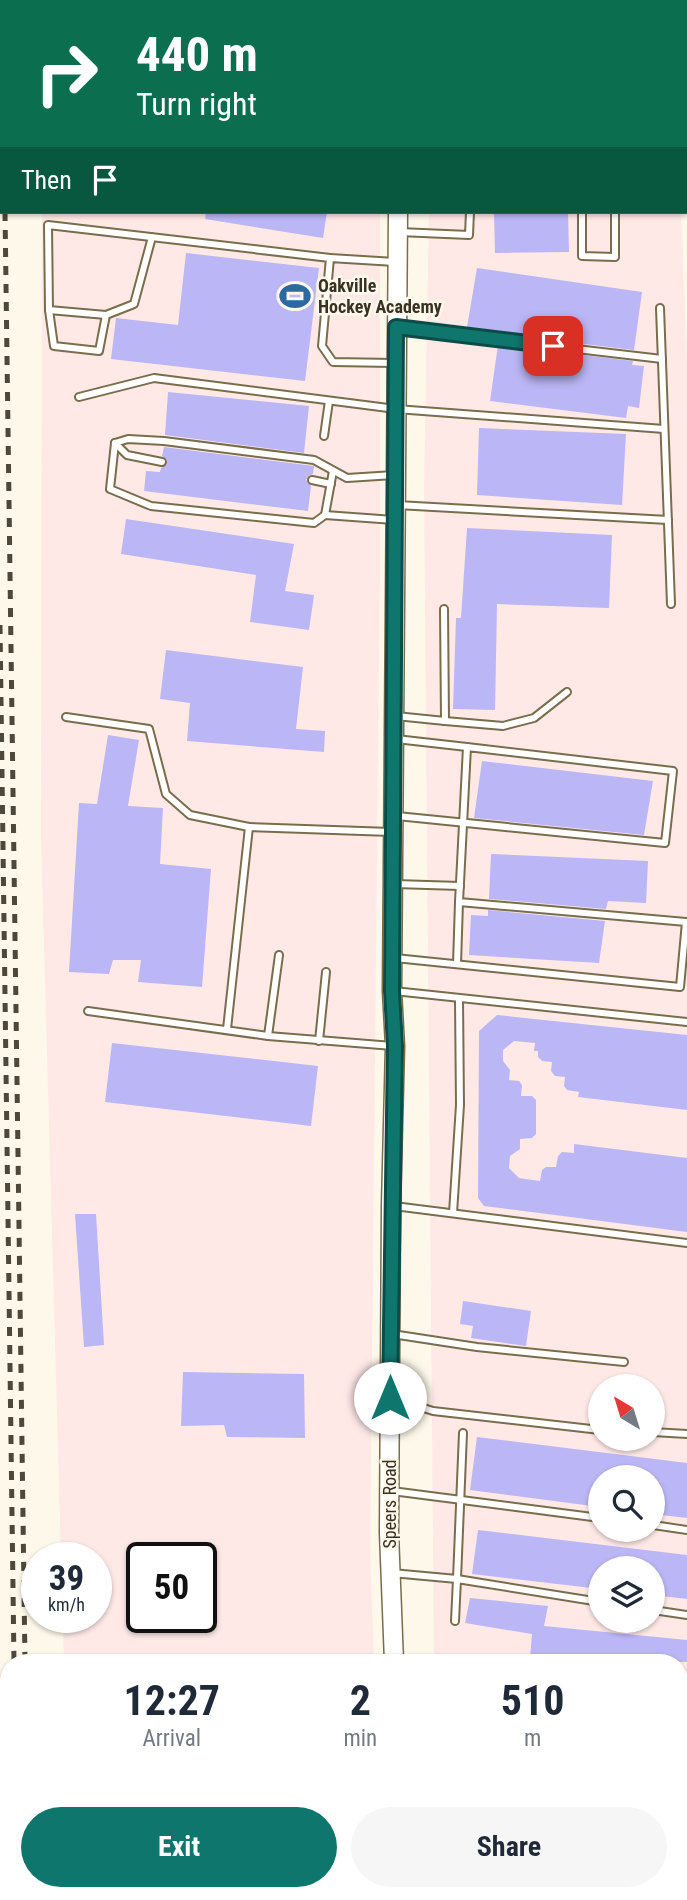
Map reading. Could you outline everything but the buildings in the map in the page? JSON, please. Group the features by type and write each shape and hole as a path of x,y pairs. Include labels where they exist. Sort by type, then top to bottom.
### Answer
{"main road":[{"name":"Speers Road","path":"394,1654 390,1334 395,1046 392,991 398,214"}],"lane":[{"path":"397,232 470,235 470,214"},
{"path":"582,214 582,256 615,257 615,214"},
{"path":"106,314 99,351 54,346 49,310 48,225 330,258 397,262"},
{"path":"49,310 106,314 134,304 152,237"},
{"path":"330,258 322,346 333,362 396,363"},
{"path":"660,308 671,604"},
{"path":"396,327 662,359"},
{"path":"79,397 154,378 396,409 664,429"},
{"path":"324,436 329,401"},
{"path":"115,443 128,439 164,442 314,460 347,478 396,475"},
{"path":"115,443 110,489 151,506 314,523 325,515 395,513 668,520"},
{"path":"115,443 127,455 162,462"},
{"path":"325,515 333,471"},
{"path":"312,480 331,484"},
{"path":"444,609 445,721"},
{"path":"394,716 503,726 534,718 567,692"},
{"path":"66,717 149,729 166,794 190,816 249,827 463,822 665,843 673,771 394,738"},
{"path":"457,964 467,747"},
{"path":"226,1029 249,827"},
{"path":"393,884 460,886"},
{"path":"393,958 680,987 686,922 459,902"},
{"path":"268,1036 279,955"},
{"path":"319,1041 326,972"},
{"path":"392,991 687,1022"},
{"path":"453,1213 460,1105 459,999"},
{"path":"88,1011 268,1036 395,1046"},
{"path":"391,1205 687,1243"},
{"path":"390,1334 477,1347 624,1362"},
{"path":"390,1398 433,1411 588,1429"},
{"path":"455,1621 463,1433"},
{"path":"665,1433 687,1434"},
{"path":"390,1491 588,1516"},
{"path":"665,1527 687,1530"},
{"path":"391,1572 457,1579 588,1600"},
{"path":"665,1612 687,1615"}],"shaded area":[{"path":"42,214 380,214 380,561 370,1558 374,1654 64,1654 63,1633 112,1633 112,1542 61,1542 41,836"},
{"path":"429,214 681,214 687,364 687,1654 434,1654 424,489"}],"railway":[{"path":"5,214 25,1654"},
{"path":"0,625 14,1654"}],"place":[{"name":"Oakville Hockey Academy","path":"295,296"}],"route":[{"path":"390,1398 395,1046 392,991 396,327 553,346"}]}
